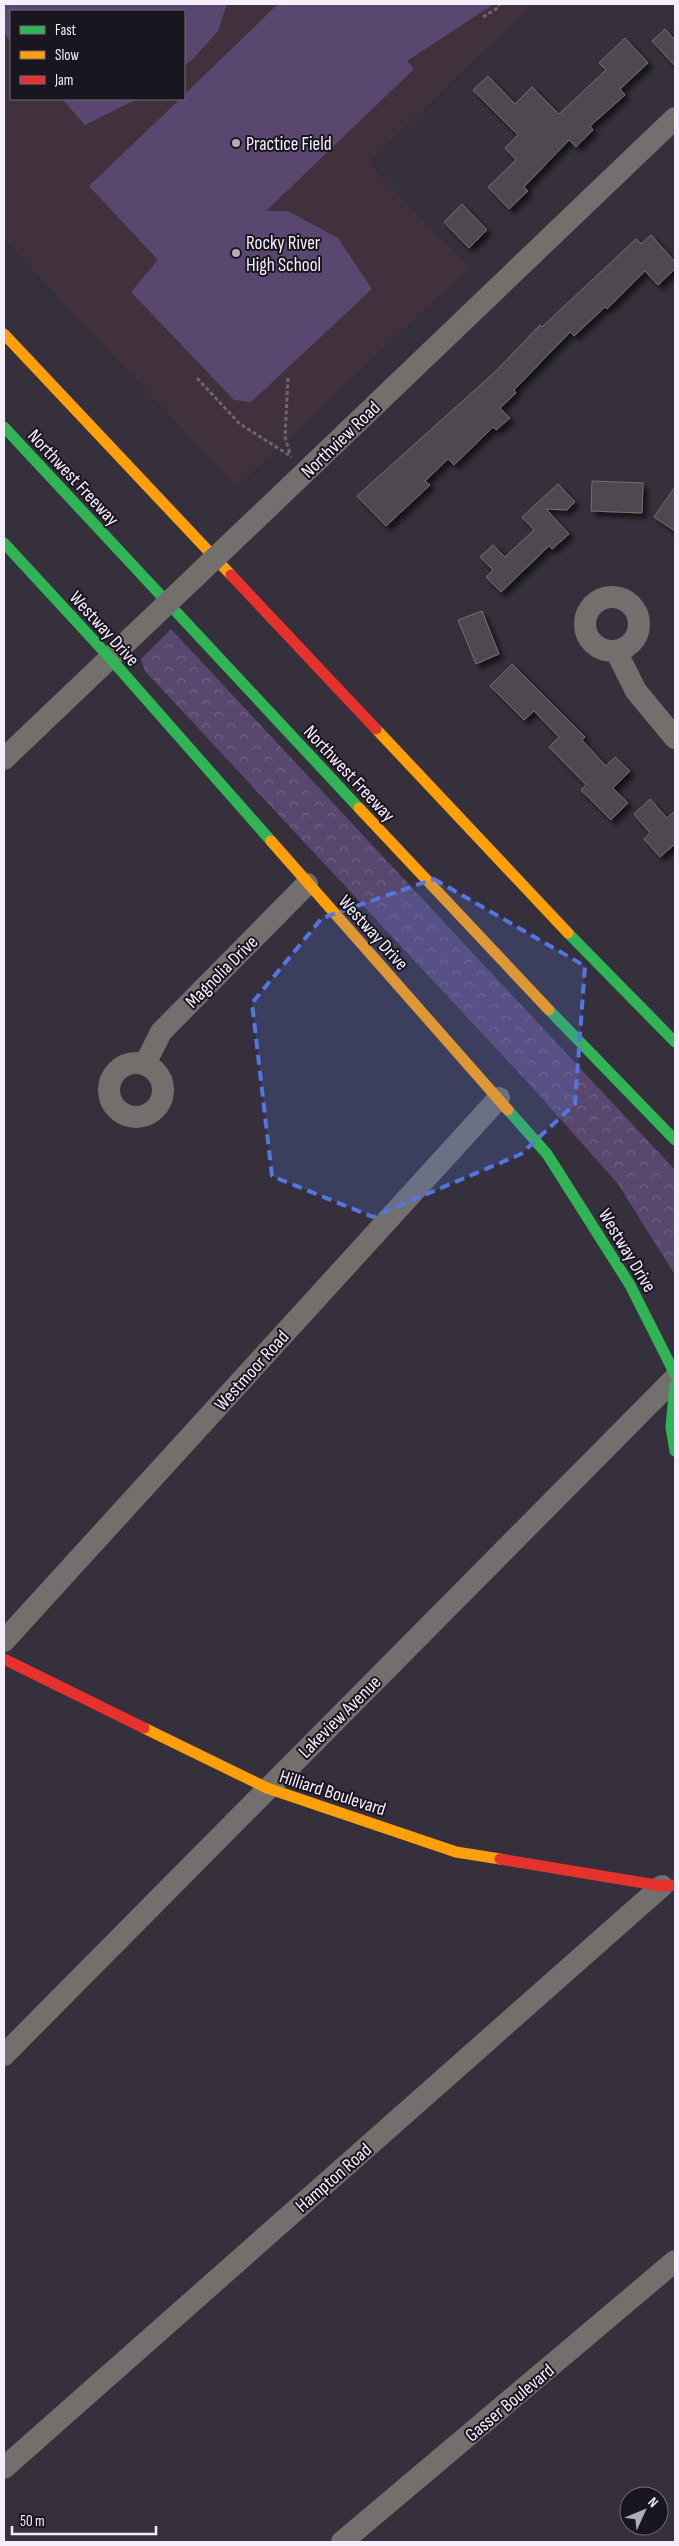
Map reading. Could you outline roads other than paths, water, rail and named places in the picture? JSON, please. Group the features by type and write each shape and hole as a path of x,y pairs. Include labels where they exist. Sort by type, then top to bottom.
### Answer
{"main road":[{"path":"4,334 574,939 675,1042"},
{"name":"Northwest Freeway","path":"4,427 513,973 675,1140"},
{"name":"Westway Drive","path":"4,543 110,658 307,884 547,1154 630,1285 675,1376"},
{"path":"675,1385 671,1415 671,1438 675,1451"},
{"name":"Hilliard Boulevard","path":"4,1659 267,1788 456,1852 668,1886"}],"street":[{"name":"Northview Road","path":"4,759 675,118"},
{"path":"616,651 636,692 675,738"},
{"name":"Magnolia Drive","path":"145,1064 161,1032 307,884"},
{"name":"Westmoor Road","path":"4,1642 499,1098"},
{"name":"Lakeview Avenue","path":"4,2055 675,1376"},
{"name":"Hampton Road","path":"4,2468 668,1886"},
{"name":"Gasser Boulevard","path":"342,2542 675,2261"}],"place":[{"name":"Practice Field","path":"236,143"},
{"name":"Rocky River High School","path":"236,253"}]}
